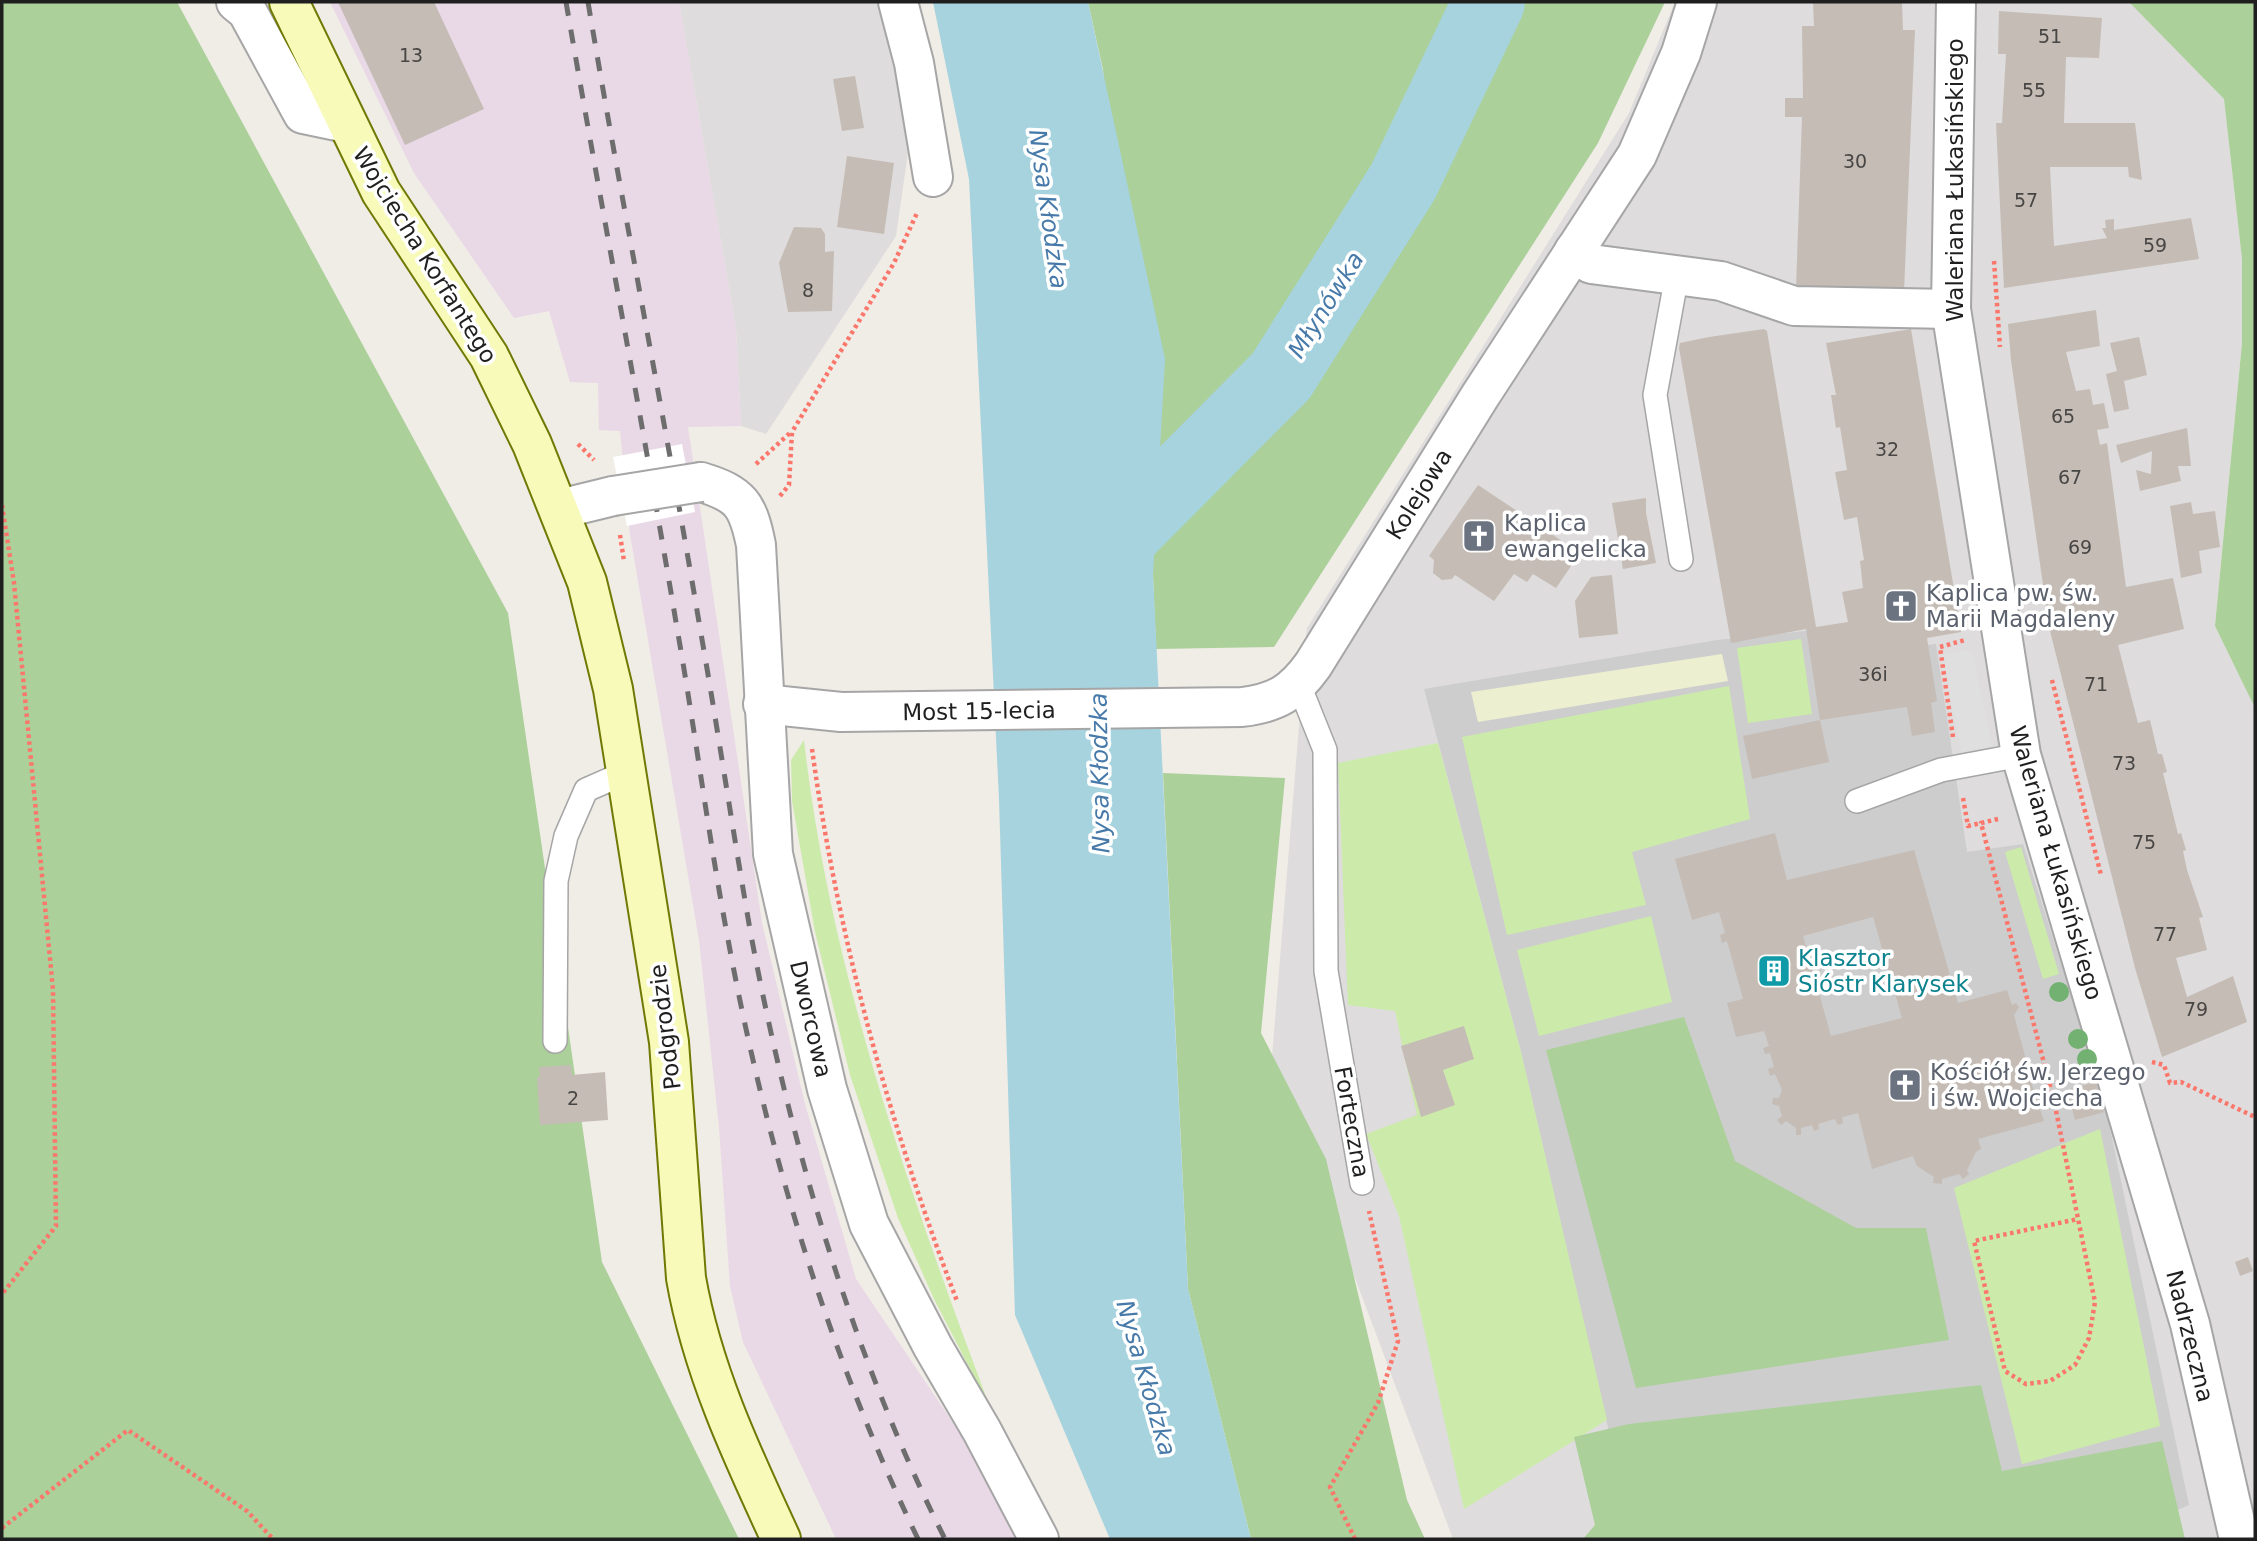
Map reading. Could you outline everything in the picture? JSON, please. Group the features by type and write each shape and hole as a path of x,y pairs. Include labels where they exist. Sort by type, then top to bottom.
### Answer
{"main road":[{"name":"Wojciecha Korfantego","path":"289,2 381,192 489,356 560,509"},
{"name":"Podgrodzie","path":"560,509 599,621 627,772 669,1042 690,1304 719,1396 781,1539"}],"street":[{"path":"236,2 247,11 303,114 346,123"},
{"path":"898,2 914,64 933,177"},
{"name":"Kolejowa","path":"1242,708 1267,704 1284,697 1299,685 1637,155 1681,53 1697,2"},
{"name":"Waleriana Łukasińskiego","path":"1956,2 1951,309 2021,755 2134,1135"},
{"path":"1574,251 1591,264 1721,281 1794,306 1951,309"},
{"path":"560,509 607,481"},
{"name":"Dworcowa","path":"607,481 701,482 723,488 742,501 751,522 756,545 773,854 827,1088 869,1224 1039,1539"},
{"path":"763,704 824,711"},
{"name":"Most 15-lecia","path":"824,711 1242,708"},
{"name":"Nadrzeczna","path":"2134,1135 2190,1324 2239,1539"}],"lane":[{"path":"1677,275 1655,395 1681,559"},
{"name":"Forteczna","path":"1299,685 1325,750 1326,971 1362,1183"},
{"path":"1857,800 1941,770 2021,755"},
{"path":"555,1041 556,881 566,836 586,790 627,772"}],"path":[{"path":"754,466 776,450 792,432 894,263 933,177"},
{"path":"1994,259 2000,356"},
{"path":"780,496 789,485 792,432"},
{"path":"571,433 582,452 607,481"},
{"path":"2,505 14,583 53,990 57,1226 2,1294"},
{"path":"1968,627 1969,639 1940,647 1968,826 2007,817"},
{"path":"2051,674 2103,882"},
{"path":"824,711 823,828 862,1005 915,1181 957,1303"},
{"path":"1981,823 2054,1101 2095,1301 2089,1338 2075,1364 2050,1381 2026,1384 2006,1371 1974,1241 2078,1219"},
{"path":"2148,1049 2151,1062 2164,1065 2170,1083 2180,1082 2255,1116"},
{"name":"Forteczna","path":"1354,1539 1330,1487 1378,1402 1398,1341 1362,1183"},
{"path":"2,1528 128,1430 247,1511 273,1539"}],"shaded area":[{"path":"330,2 679,2 736,328 741,426 688,427 762,923 805,1104 856,1279 976,1457 1021,1539 836,1539 743,1342 730,1286 719,1127 699,940 630,534 620,431 599,430 598,383 570,382 549,311 514,318 414,173"},
{"path":"679,2 883,2 912,125 896,236 766,434 741,426 736,328"},
{"path":"1675,2 2129,2 2224,99 2242,259 2242,343 2215,626 2255,708 2255,1539 1453,1539 1272,1057 1307,628 1629,113"},
{"path":"1865,625 1872,652 1936,644 1967,852 2023,844 2072,998 2096,1062 2189,1505 2111,1539 1647,1539 1631,1527 1521,1052 1424,689 1717,640"},
{"path":"1972,649 1992,746 1962,752 1941,655"}],"green space":[{"path":"2,2 177,2 508,613 602,1262 739,1539 2,1539"},
{"path":"1088,2 1665,2 1598,143 1274,647 1156,649 1153,575 1103,70"},
{"path":"2129,2 2255,2 2255,708 2215,626 2242,343 2242,259 2224,99"},
{"path":"1801,639 1812,714 1748,723 1737,648"},
{"path":"1722,654 1728,681 1478,722 1471,692"},
{"path":"1729,686 1750,819 1632,852 1646,905 1507,935 1462,737"},
{"path":"804,740 816,826 853,997 903,1164 991,1410 934,1299 898,1218 850,1075 815,932 792,801 791,760"},
{"path":"1438,743 1521,1052 1607,1420 1464,1509 1399,1216 1366,1134 1417,1115 1395,1011 1348,1005 1338,763"},
{"path":"1163,773 1285,778 1261,1033 1326,1159 1407,1500 1425,1539 1251,1539 1188,1289"},
{"path":"2021,847 2059,974 2043,979 2005,852"},
{"path":"1651,916 1672,1002 1539,1036 1517,950"},
{"path":"1684,1017 1735,1161 1856,1228 1926,1228 1949,1340 1636,1388 1546,1050"},
{"path":"2100,1129 2160,1426 2022,1464 1954,1188"},
{"path":"1981,1385 2002,1471 2162,1441 2185,1539 1583,1539 1595,1525 1574,1437 1629,1424"}],"water":[{"name":"Nysa Kłodzka","path":"933,2 1088,2 1165,359 1153,575 1188,1289 1251,1539 1110,1539 1015,1315 999,799 969,179"}],"pier":[{"path":"682,444 695,512 627,526 613,457"}],"building":[{"path":"338,2 434,2 484,109 405,145"},
{"path":"1813,2 1902,2 1903,30 1915,30 1904,292 1796,289 1802,117 1785,117 1785,98 1803,98 1802,26 1814,26"},
{"path":"1999,11 2102,18 2099,58 2066,57 2064,123 2135,123 2142,180 2129,177 2128,167 2050,167 2054,246 2107,238 2102,228 2106,228 2105,220 2114,219 2114,230 2191,218 2199,259 2004,288 1996,123 2002,123 2006,54 1998,54"},
{"path":"855,76 864,128 842,131 833,79"},
{"path":"847,156 894,163 884,234 837,227"},
{"path":"794,227 821,228 825,234 825,252 834,251 832,311 788,312 779,263"},
{"path":"2096,310 2100,346 2066,352 2076,391 2090,389 2093,405 2104,403 2109,428 2097,430 2100,445 2107,443 2126,587 2173,578 2184,629 2118,645 2138,723 2150,720 2158,754 2162,754 2167,772 2163,773 2178,834 2181,833 2186,850 2183,851 2187,870 2203,917 2199,918 2207,950 2176,958 2187,997 2233,976 2247,1022 2162,1057 2135,968 2049,627 2011,360 2008,324"},
{"path":"1764,329 1767,331 1816,627 1848,622 1842,592 1863,588 1860,561 1864,560 1857,517 1844,520 1835,472 1847,470 1840,427 1836,428 1831,395 1836,395 1826,343 1911,329 1961,632 1927,638 1937,701 1931,703 1935,732 1912,736 1907,707 1820,720 1806,629 1731,643 1679,348 1680,343"},
{"path":"2139,337 2147,375 2124,381 2129,409 2114,412 2106,374 2117,371 2110,343"},
{"path":"2187,428 2191,466 2178,466 2181,481 2140,491 2136,470 2151,474 2152,451 2121,463 2116,445"},
{"path":"1478,485 1580,553 1556,588 1533,574 1527,582 1514,574 1494,601 1455,575 1452,579 1442,580 1433,573 1434,560 1429,556"},
{"path":"1646,498 1646,513 1656,563 1623,569 1612,503"},
{"path":"2191,502 2193,514 2215,511 2220,547 2199,551 2202,573 2181,578 2170,506"},
{"path":"1612,575 1618,634 1579,638 1575,601 1591,577"},
{"path":"1820,720 1829,762 1752,779 1743,736"},
{"path":"1775,833 1787,880 1914,850 1958,1003 2007,990 2012,1005 2016,1003 2019,1007 2014,1015 2029,1071 2037,1076 2031,1082 2044,1121 1978,1139 1981,1149 1976,1152 1967,1170 1969,1174 1963,1179 1959,1174 1942,1179 1942,1184 1933,1183 1934,1177 1917,1166 1913,1156 1872,1169 1858,1113 1842,1117 1843,1123 1838,1125 1835,1119 1818,1124 1819,1129 1814,1131 1812,1125 1801,1128 1801,1135 1796,1135 1796,1128 1786,1121 1781,1125 1777,1120 1782,1116 1779,1106 1772,1104 1773,1098 1779,1098 1782,1090 1775,1074 1770,1076 1768,1069 1774,1067 1770,1053 1765,1054 1763,1048 1769,1046 1764,1031 1736,1037 1727,1003 1743,999 1727,941 1722,943 1720,935 1725,933 1719,912 1692,920 1675,859","holes":["1873,917 1902,1018 1831,1036 1803,936"]},
{"path":"1464,1026 1474,1059 1443,1070 1455,1105 1421,1117 1401,1046"},
{"path":"571,1065 572,1075 605,1072 608,1120 540,1125 537,1077 540,1077 539,1067"},
{"path":"2096,1082 2104,1112 2075,1120 2067,1090"},
{"path":"2248,1257 2253,1271 2240,1276 2235,1262"}],"waterway":[{"name":"Młynówka","path":"1097,561 1281,376 1403,182 1489,2"}],"railway":[{"path":"566,2 664,550 720,896 742,1012 780,1166 827,1318 885,1467 918,1539"},
{"path":"588,2 687,550 751,935 784,1090 804,1167 852,1319 880,1394 945,1539"}],"place":[{"name":"Kaplica ewangelicka","path":"1479,536"},
{"name":"Kaplica pw. św. Marii Magdaleny","path":"1901,606"},
{"name":"Klasztor Sióstr Klarysek","path":"1774,971"},
{"name":"Kościół św. Jerzego i św. Wojciecha","path":"1905,1085"}]}
